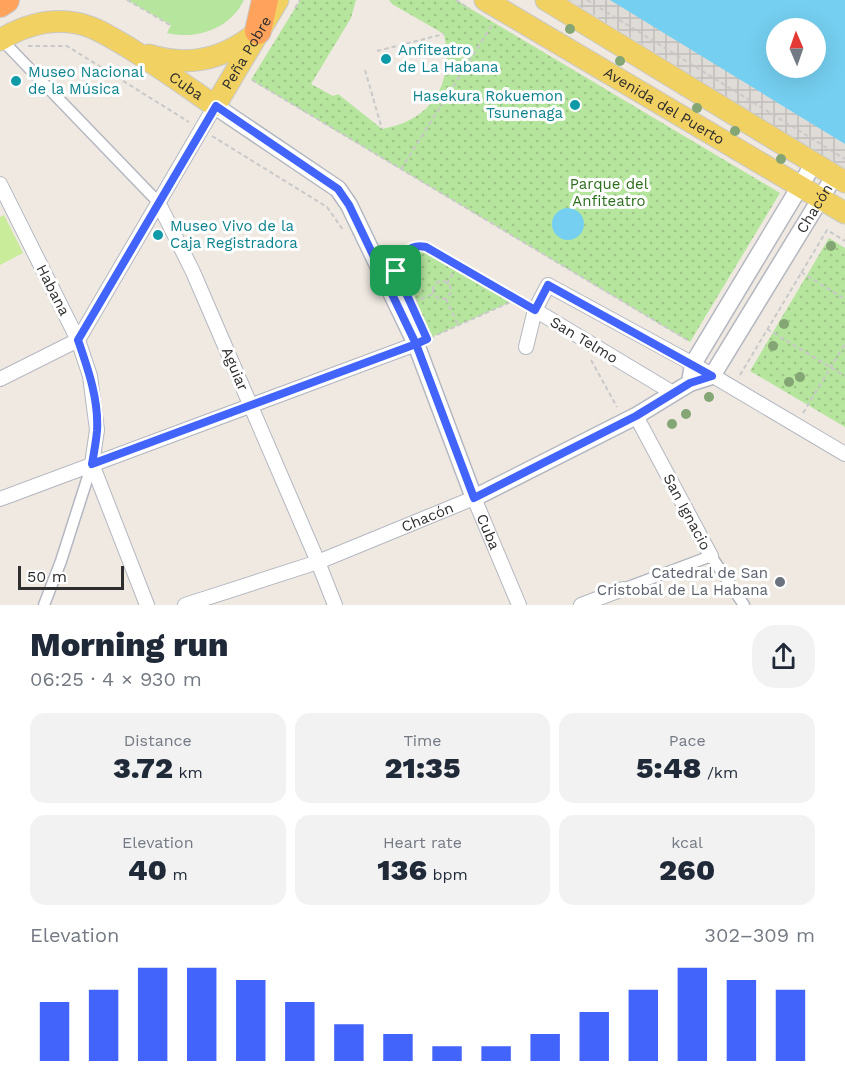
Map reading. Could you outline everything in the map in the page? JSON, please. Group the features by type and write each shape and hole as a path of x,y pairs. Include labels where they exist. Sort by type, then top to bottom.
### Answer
{"highway":[{"path":"0,4 6,0"},
{"path":"258,31 265,0"}],"main road":[{"name":"Avenida del Puerto","path":"546,0 814,163 841,172"},
{"name":"Peña Pobre","path":"216,106 258,31 286,5"},
{"name":"Avenida del Puerto","path":"487,7 845,213"},
{"name":"Cuba","path":"0,39 24,27 51,22 66,22 91,27 121,43 216,106"},
{"path":"121,43 165,59 194,61 223,54 258,31"}],"street":[{"path":"0,39 158,202"},
{"name":"Peña Pobre","path":"78,340 216,106"},
{"name":"Cuba","path":"216,106 338,189 349,205 416,344 474,498 519,605"},
{"name":"Chacón","path":"690,383 693,364 814,163"},
{"name":"Chacón","path":"185,605 318,562 474,498 630,418 690,383 712,376 821,199 841,172"},
{"name":"Habana","path":"0,184 78,340 90,376 94,400 97,430 92,464 147,605"},
{"name":"Aguiar","path":"158,202 193,272 335,605"},
{"name":"San Telmo","path":"673,393 535,310 548,285 693,364 845,454"},
{"path":"526,347 535,310"},
{"path":"0,379 78,340"},
{"path":"0,499 416,344"},
{"name":"San Ignacio","path":"630,418 711,556 744,605"},
{"path":"44,605 61,561 92,464"},
{"path":"581,605 711,556"}],"path":[{"path":"127,0 172,26"},
{"path":"286,5 300,0"},
{"path":"401,170 487,7 456,0"},
{"path":"587,0 841,172"},
{"path":"377,51 444,34"},
{"path":"365,70 382,129"},
{"path":"251,80 690,342"},
{"path":"740,375 827,230 845,241"},
{"path":"396,271 401,256 413,248 426,247 535,310"},
{"path":"447,284 457,266"},
{"path":"801,272 845,299"},
{"path":"438,282 447,284 450,287 450,294 446,298 438,299 433,294 433,287 438,282"},
{"path":"411,304 433,294"},
{"path":"446,298 458,325"},
{"path":"416,344 515,300"},
{"path":"767,329 845,376"},
{"path":"803,413 845,344"},
{"path":"588,356 630,418"}],"green space":[{"path":"127,0 244,0 230,18 212,30 178,35 167,33 171,25"},
{"name":"Parque del Anfiteatro","path":"300,0 356,0 351,18 311,84 333,96 338,94 382,129 415,117 427,108 436,97 446,69 444,34 392,4 389,0 456,0 780,193 690,342 251,80"},
{"path":"4,215 23,253 0,265 0,217"},
{"path":"829,238 845,248 845,427 750,371"},
{"path":"419,246 426,247 515,300 427,339 396,271 404,255"}],"shaded area":[{"path":"569,0 612,0 845,143 845,169"}],"water":[{"path":"610,0 845,0 845,144"},
{"path":"568,208 579,213 584,224 579,235 568,240 557,235 552,224 557,213"}],"place":[{"name":"Anfiteatro de La Habana","path":"386,59"},
{"name":"Museo Nacional de la Música","path":"16,81"},
{"name":"Hasekura Rokuemon Tsunenaga","path":"575,105"},
{"name":"Museo Vivo de la Caja Registradora","path":"158,235"},
{"name":"Catedral de San Cristobal de La Habana","path":"780,582"}],"route":[{"path":"396,271 401,256 419,246 426,247 535,310 548,285 712,376 690,383 636,416 474,498 416,344 349,205 338,189 318,174 216,106 78,340 90,376 94,400 97,430 92,464 416,344 427,339 396,271"}]}
